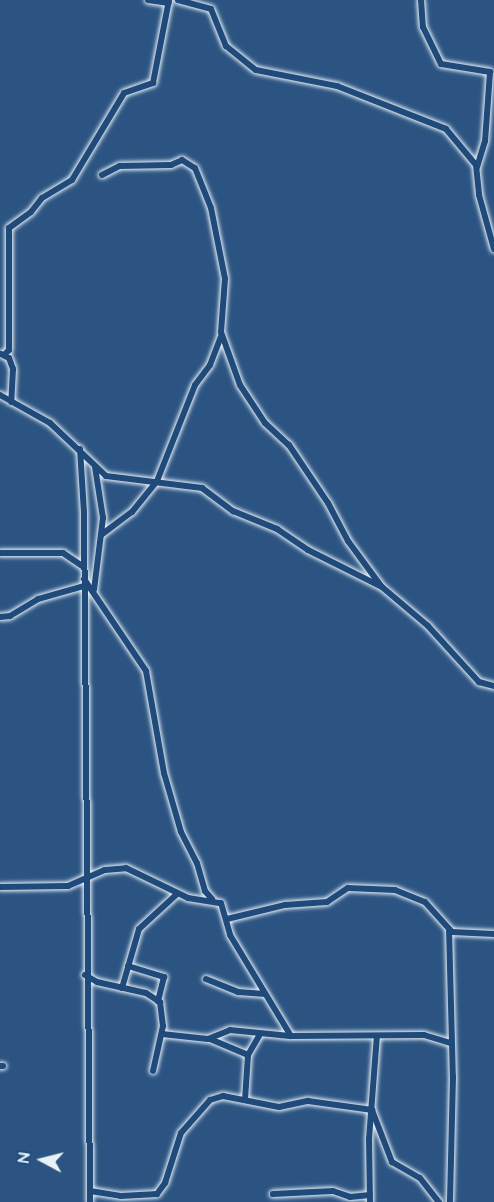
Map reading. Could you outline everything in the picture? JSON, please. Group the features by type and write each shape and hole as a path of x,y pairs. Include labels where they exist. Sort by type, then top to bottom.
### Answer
{"street":[{"path":"11,402 13,369 2,355 9,350 9,228 31,212 42,198 72,180 124,93 153,83 169,1 148,0"},
{"path":"178,0 211,9 226,46 249,67 269,75 337,86 435,124 446,129 477,168"},
{"path":"420,0 423,27 441,64 490,72 485,141 477,168 479,195 494,249"},
{"path":"101,535 132,512 157,481 195,385 210,365 222,335 225,279 211,208 195,168 182,160 171,165 120,166 102,175"},
{"path":"222,335 240,385 265,423 289,445 328,503 348,542 382,587 428,626 479,682 494,686"},
{"path":"0,395 50,423 80,449 95,467 111,478 157,481 202,488 233,512 277,529 308,550 382,587"},
{"path":"80,449 84,567 85,975 90,1202"},
{"path":"94,590 103,510 95,467"},
{"path":"0,553 63,553 84,567"},
{"path":"84,583 94,590 146,671 167,785 183,840 196,863 205,891 213,899 223,904 230,935 291,1036"},
{"path":"0,617 10,616 38,599 84,583"},
{"path":"0,887 68,886 122,867 177,894 195,900 213,899"},
{"path":"227,919 285,905 327,902 348,888 395,890 425,902 440,914 449,929 450,944 450,1202"},
{"path":"122,988 144,921 177,894"},
{"path":"449,929 463,935 494,934"},
{"path":"450,944 463,935"},
{"path":"128,966 164,976 158,1001"},
{"path":"85,975 122,988 146,993 158,1001 164,1012 162,1034 153,1071"},
{"path":"206,980 238,992 265,994"},
{"path":"209,1039 230,1030 291,1036 424,1035 451,1043"},
{"path":"162,1034 209,1039 248,1055"},
{"path":"245,1100 248,1055 260,1034"},
{"path":"273,1194 333,1191 350,1197 370,1198 372,1110 377,1036"},
{"path":"90,1191 121,1196 157,1194 165,1183 181,1132 210,1100 223,1096 279,1107 308,1101 372,1110"},
{"path":"372,1110 392,1162 420,1178 439,1202"}]}
